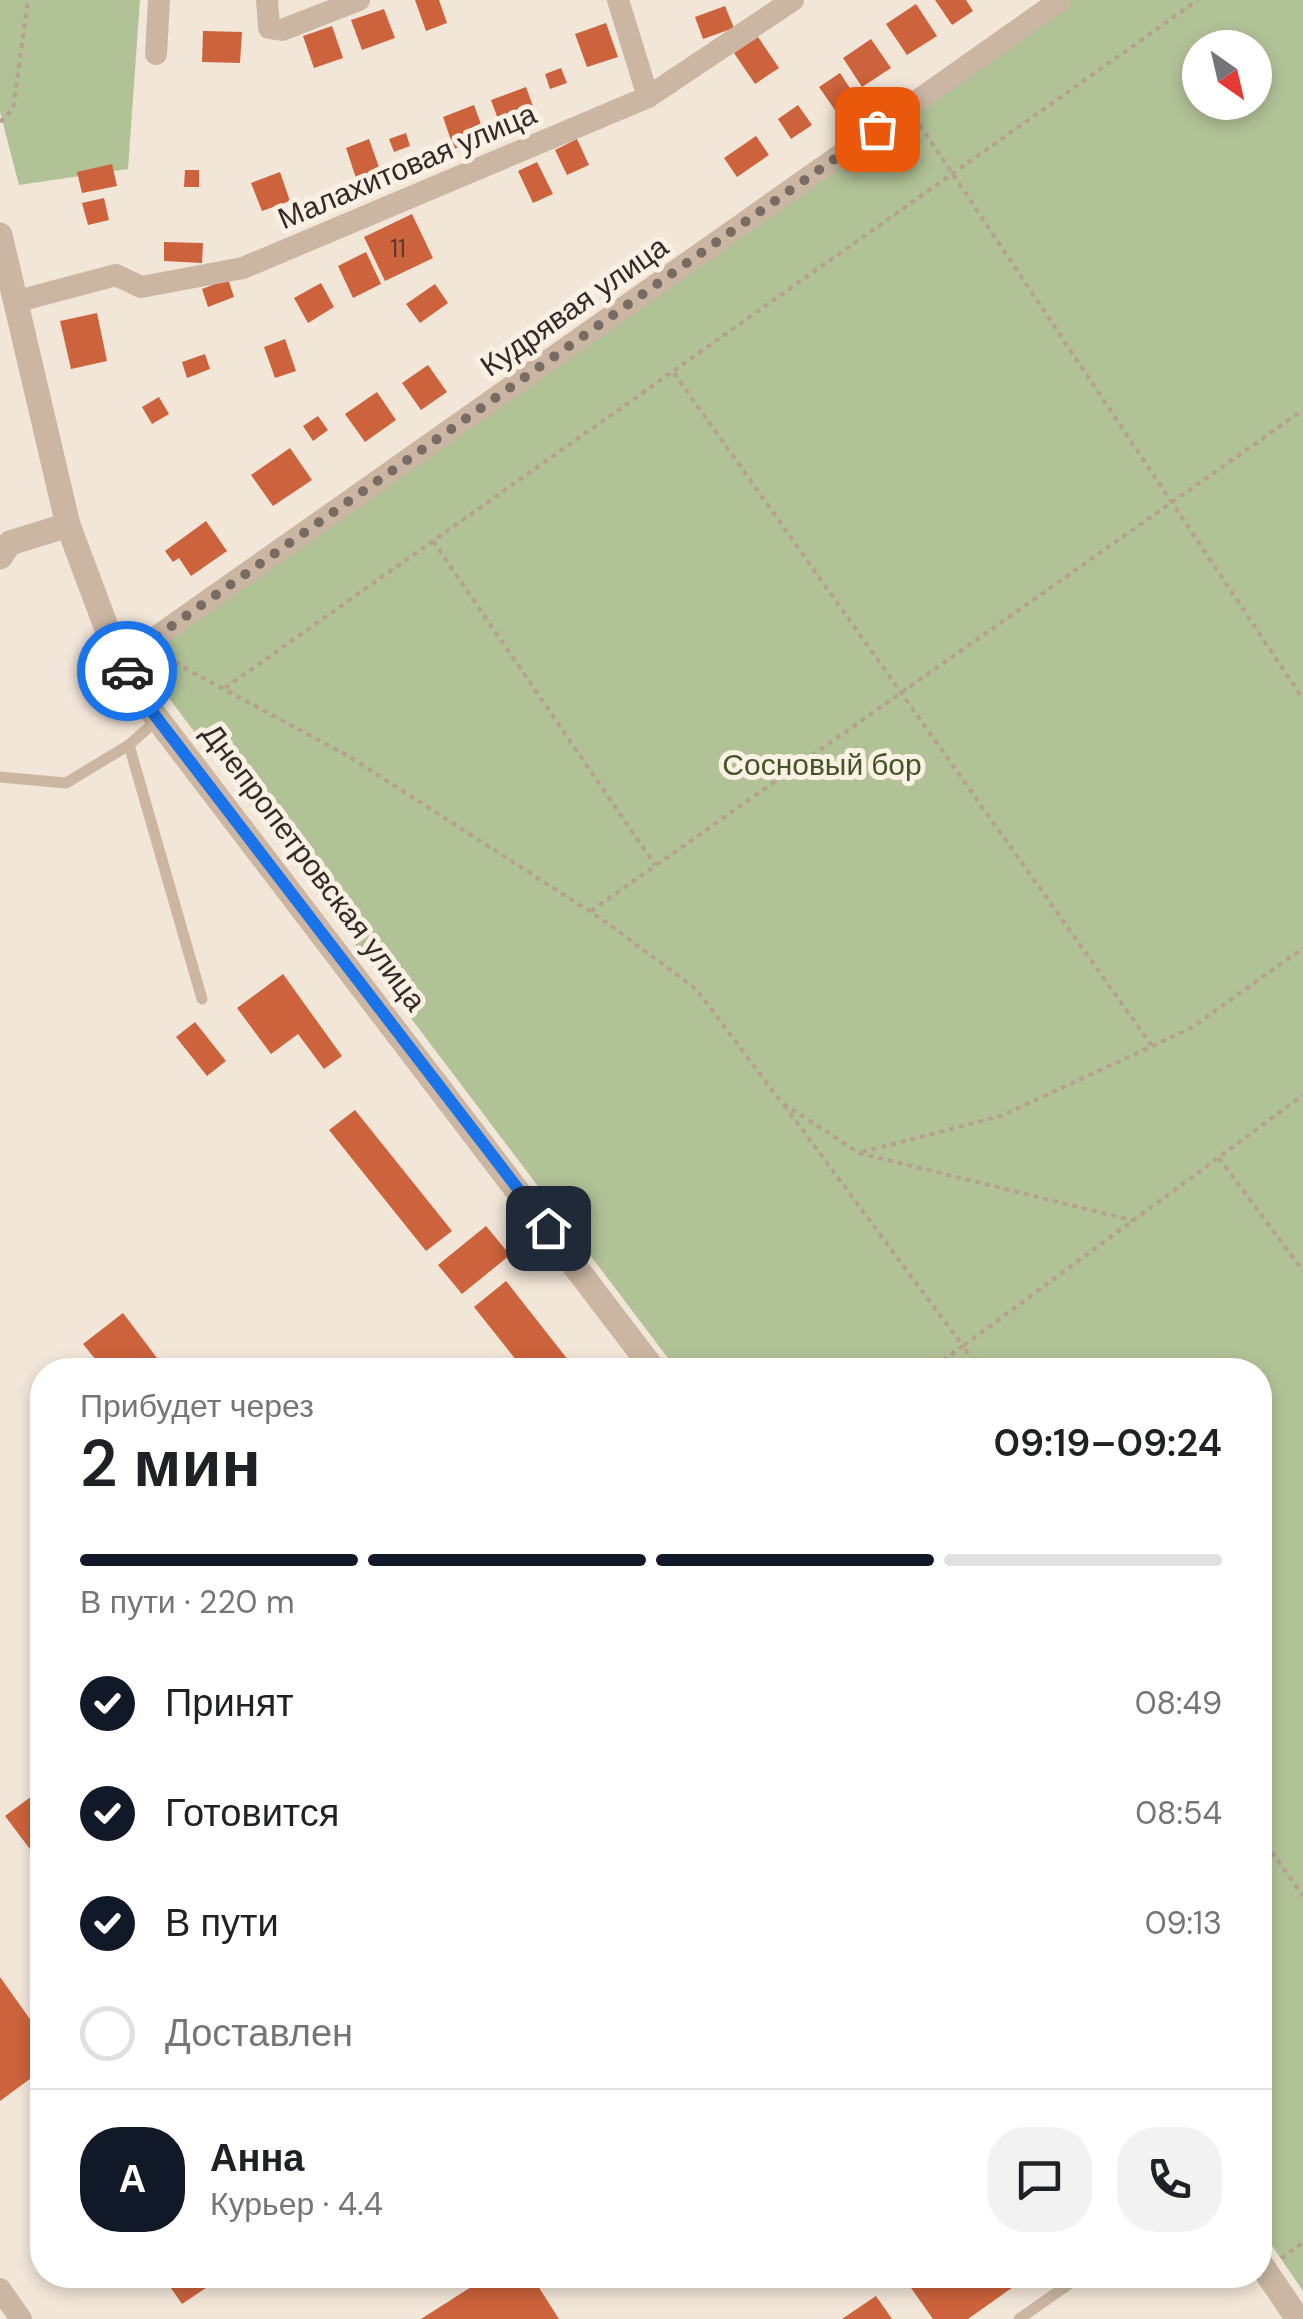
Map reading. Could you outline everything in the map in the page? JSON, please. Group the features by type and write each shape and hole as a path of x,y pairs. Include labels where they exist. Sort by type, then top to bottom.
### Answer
{"street":[{"path":"156,54 159,0"},
{"path":"267,0 269,28 282,30 359,0"},
{"path":"618,0 648,97"},
{"name":"Малахитовая улица","path":"18,300 116,275 141,287 243,268 648,97 792,0"},
{"name":"Кудрявая улица","path":"122,661 1060,0"},
{"name":"Днепропетровская улица","path":"0,234 68,524 137,692 645,1358"},
{"path":"0,556 10,544 68,524"},
{"path":"1272,2281 1298,2319"},
{"path":"0,2290 21,2319"}],"lane":[{"path":"0,777 66,783 129,744 159,718"},
{"path":"129,744 202,999"},
{"path":"1020,2319 1064,2288"}],"path":[{"path":"0,122 13,109 28,0"},
{"path":"225,688 1198,0"},
{"path":"908,107 1303,699"},
{"path":"673,371 1152,1046"},
{"path":"590,911 1303,410"},
{"path":"433,541 655,866"},
{"path":"122,661 156,653 350,757 590,911 696,988 970,1358"},
{"path":"859,1153 1002,1116 1191,1028 1303,948"},
{"path":"946,1358 1303,1095"},
{"path":"781,1102 859,1153 1136,1221"},
{"path":"1219,1158 1303,1271"},
{"path":"1272,1853 1303,1896"}],"green space":[{"path":"0,0 140,0 128,169 19,185 0,112"},
{"name":"Сосновый бор","path":"1071,0 1303,0 1303,2291 1272,2246 1272,1358 668,1358 156,681 147,653"}],"building":[{"path":"415,0 439,0 447,23 426,31"},
{"path":"935,0 966,0 973,11 952,25"},
{"path":"916,4 937,36 907,55 886,24"},
{"path":"725,6 734,28 703,39 695,17"},
{"path":"384,9 395,38 362,50 351,20"},
{"path":"606,23 618,57 587,67 575,34"},
{"path":"332,26 343,58 314,68 303,36"},
{"path":"203,31 242,32 240,63 202,62"},
{"path":"758,37 779,68 755,84 734,53"},
{"path":"871,39 891,68 862,87 843,58"},
{"path":"561,68 567,83 550,89 545,74"},
{"path":"840,73 855,96 835,110 819,87"},
{"path":"526,87 538,120 503,133 491,100"},
{"path":"474,105 486,138 454,149 443,117"},
{"path":"798,105 812,125 791,139 778,119"},
{"path":"406,133 410,146 394,152 389,139"},
{"path":"756,136 769,155 737,177 724,158"},
{"path":"369,139 380,170 356,178 346,148"},
{"path":"577,139 589,165 567,175 555,150"},
{"path":"537,162 553,194 533,203 518,171"},
{"path":"112,164 117,186 82,193 77,172"},
{"path":"185,170 199,170 199,187 184,187"},
{"path":"280,172 290,201 262,211 251,183"},
{"path":"104,198 109,220 88,225 82,203"},
{"path":"412,214 433,258 385,281 364,237"},
{"path":"164,242 203,243 202,263 164,261"},
{"path":"366,252 381,284 353,298 338,266"},
{"path":"228,279 234,297 208,307 202,289"},
{"path":"321,283 334,307 308,323 294,298"},
{"path":"435,284 448,303 420,323 406,304"},
{"path":"97,313 107,361 71,369 60,321"},
{"path":"285,339 296,371 275,378 264,347"},
{"path":"205,354 210,369 187,378 182,362"},
{"path":"428,365 447,392 421,410 402,383"},
{"path":"377,392 396,420 365,442 345,414"},
{"path":"159,397 169,414 152,424 142,407"},
{"path":"318,416 328,430 313,441 303,426"},
{"path":"290,448 312,480 273,506 251,475"},
{"path":"206,521 227,551 191,576 179,558 173,562 165,551"},
{"path":"283,974 342,1056 324,1069 298,1034 271,1054 237,1008"},
{"path":"195,1022 226,1061 207,1076 176,1037"},
{"path":"355,1110 452,1231 426,1251 329,1130"},
{"path":"486,1226 510,1255 462,1294 438,1265"},
{"path":"506,1281 567,1358 514,1358 474,1307"},
{"path":"123,1313 157,1358 94,1358 83,1344"},
{"path":"30,1797 30,1849 5,1816"},
{"path":"0,1977 30,2019 30,2079 0,2101"},
{"path":"171,2288 206,2288 182,2304"},
{"path":"470,2288 539,2288 559,2319 421,2319"},
{"path":"911,2288 1012,2288 968,2319 933,2319"},
{"path":"876,2296 892,2319 842,2319"}],"way so far":[{"path":"127,671 122,661 877,129"}],"route":[{"path":"127,671 137,692 548,1228"}]}
